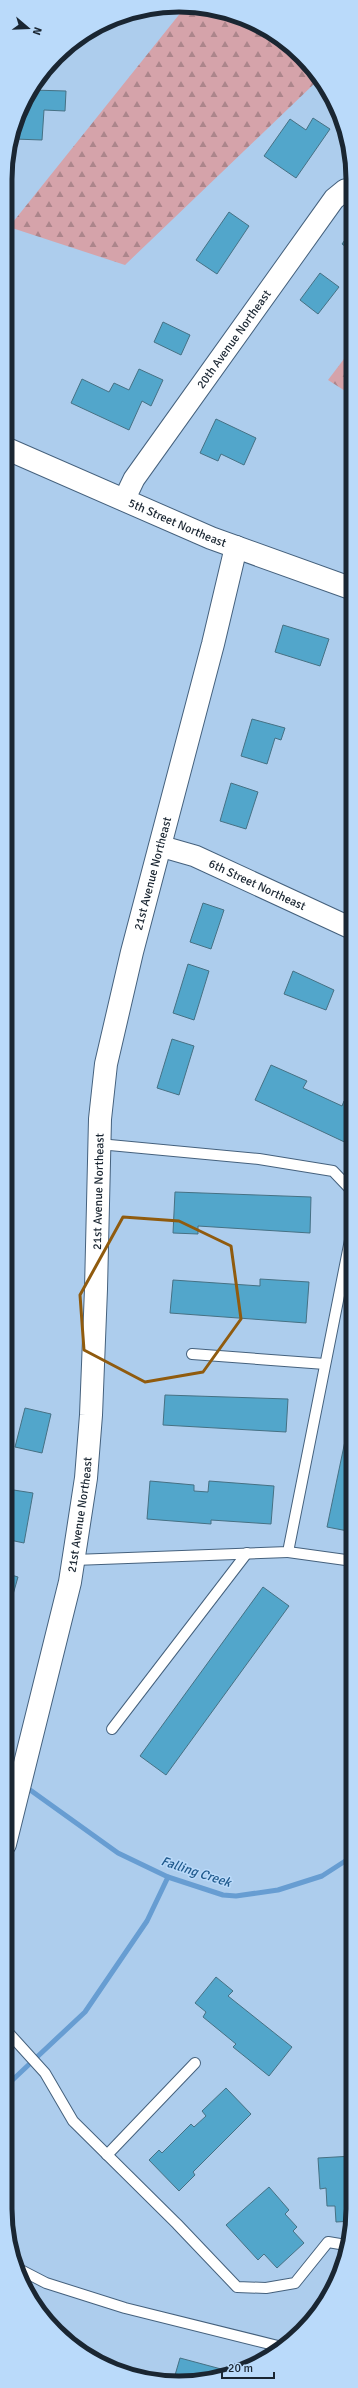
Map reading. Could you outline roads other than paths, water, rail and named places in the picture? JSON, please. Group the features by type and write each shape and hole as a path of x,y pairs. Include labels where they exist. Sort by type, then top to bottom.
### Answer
{"street":[{"name":"20th Avenue Northeast","path":"124,500 139,473 334,199 346,190"},
{"name":"5th Street Northeast","path":"12,451 236,547 346,586"},
{"name":"21st Avenue Northeast","path":"12,1817 50,1671 74,1560 86,1478 91,1415 100,1119 106,1064 130,959 236,547"},
{"name":"6th Street Northeast","path":"160,846 196,856 346,926"}],"lane":[{"path":"99,1144 259,1159 333,1171 346,1185"},
{"path":"288,1552 346,1259"},
{"path":"192,1354 325,1364"},
{"path":"74,1560 288,1552 346,1560"},
{"path":"112,1729 247,1553"},
{"path":"12,2037 45,2073 73,2121 237,2287 266,2288 296,2283 328,2242 342,2244"},
{"path":"107,2155 195,2063"},
{"path":"25,2272 46,2283 125,2308 275,2345"}],"waterway":[{"name":"Falling Creek","path":"12,1777 16,1780"},
{"name":"Falling Creek","path":"26,1787 118,1853 168,1877 223,1895 236,1896 278,1890 322,1876 346,1861"},
{"path":"12,2080 85,2012 147,1921 168,1877"}]}
